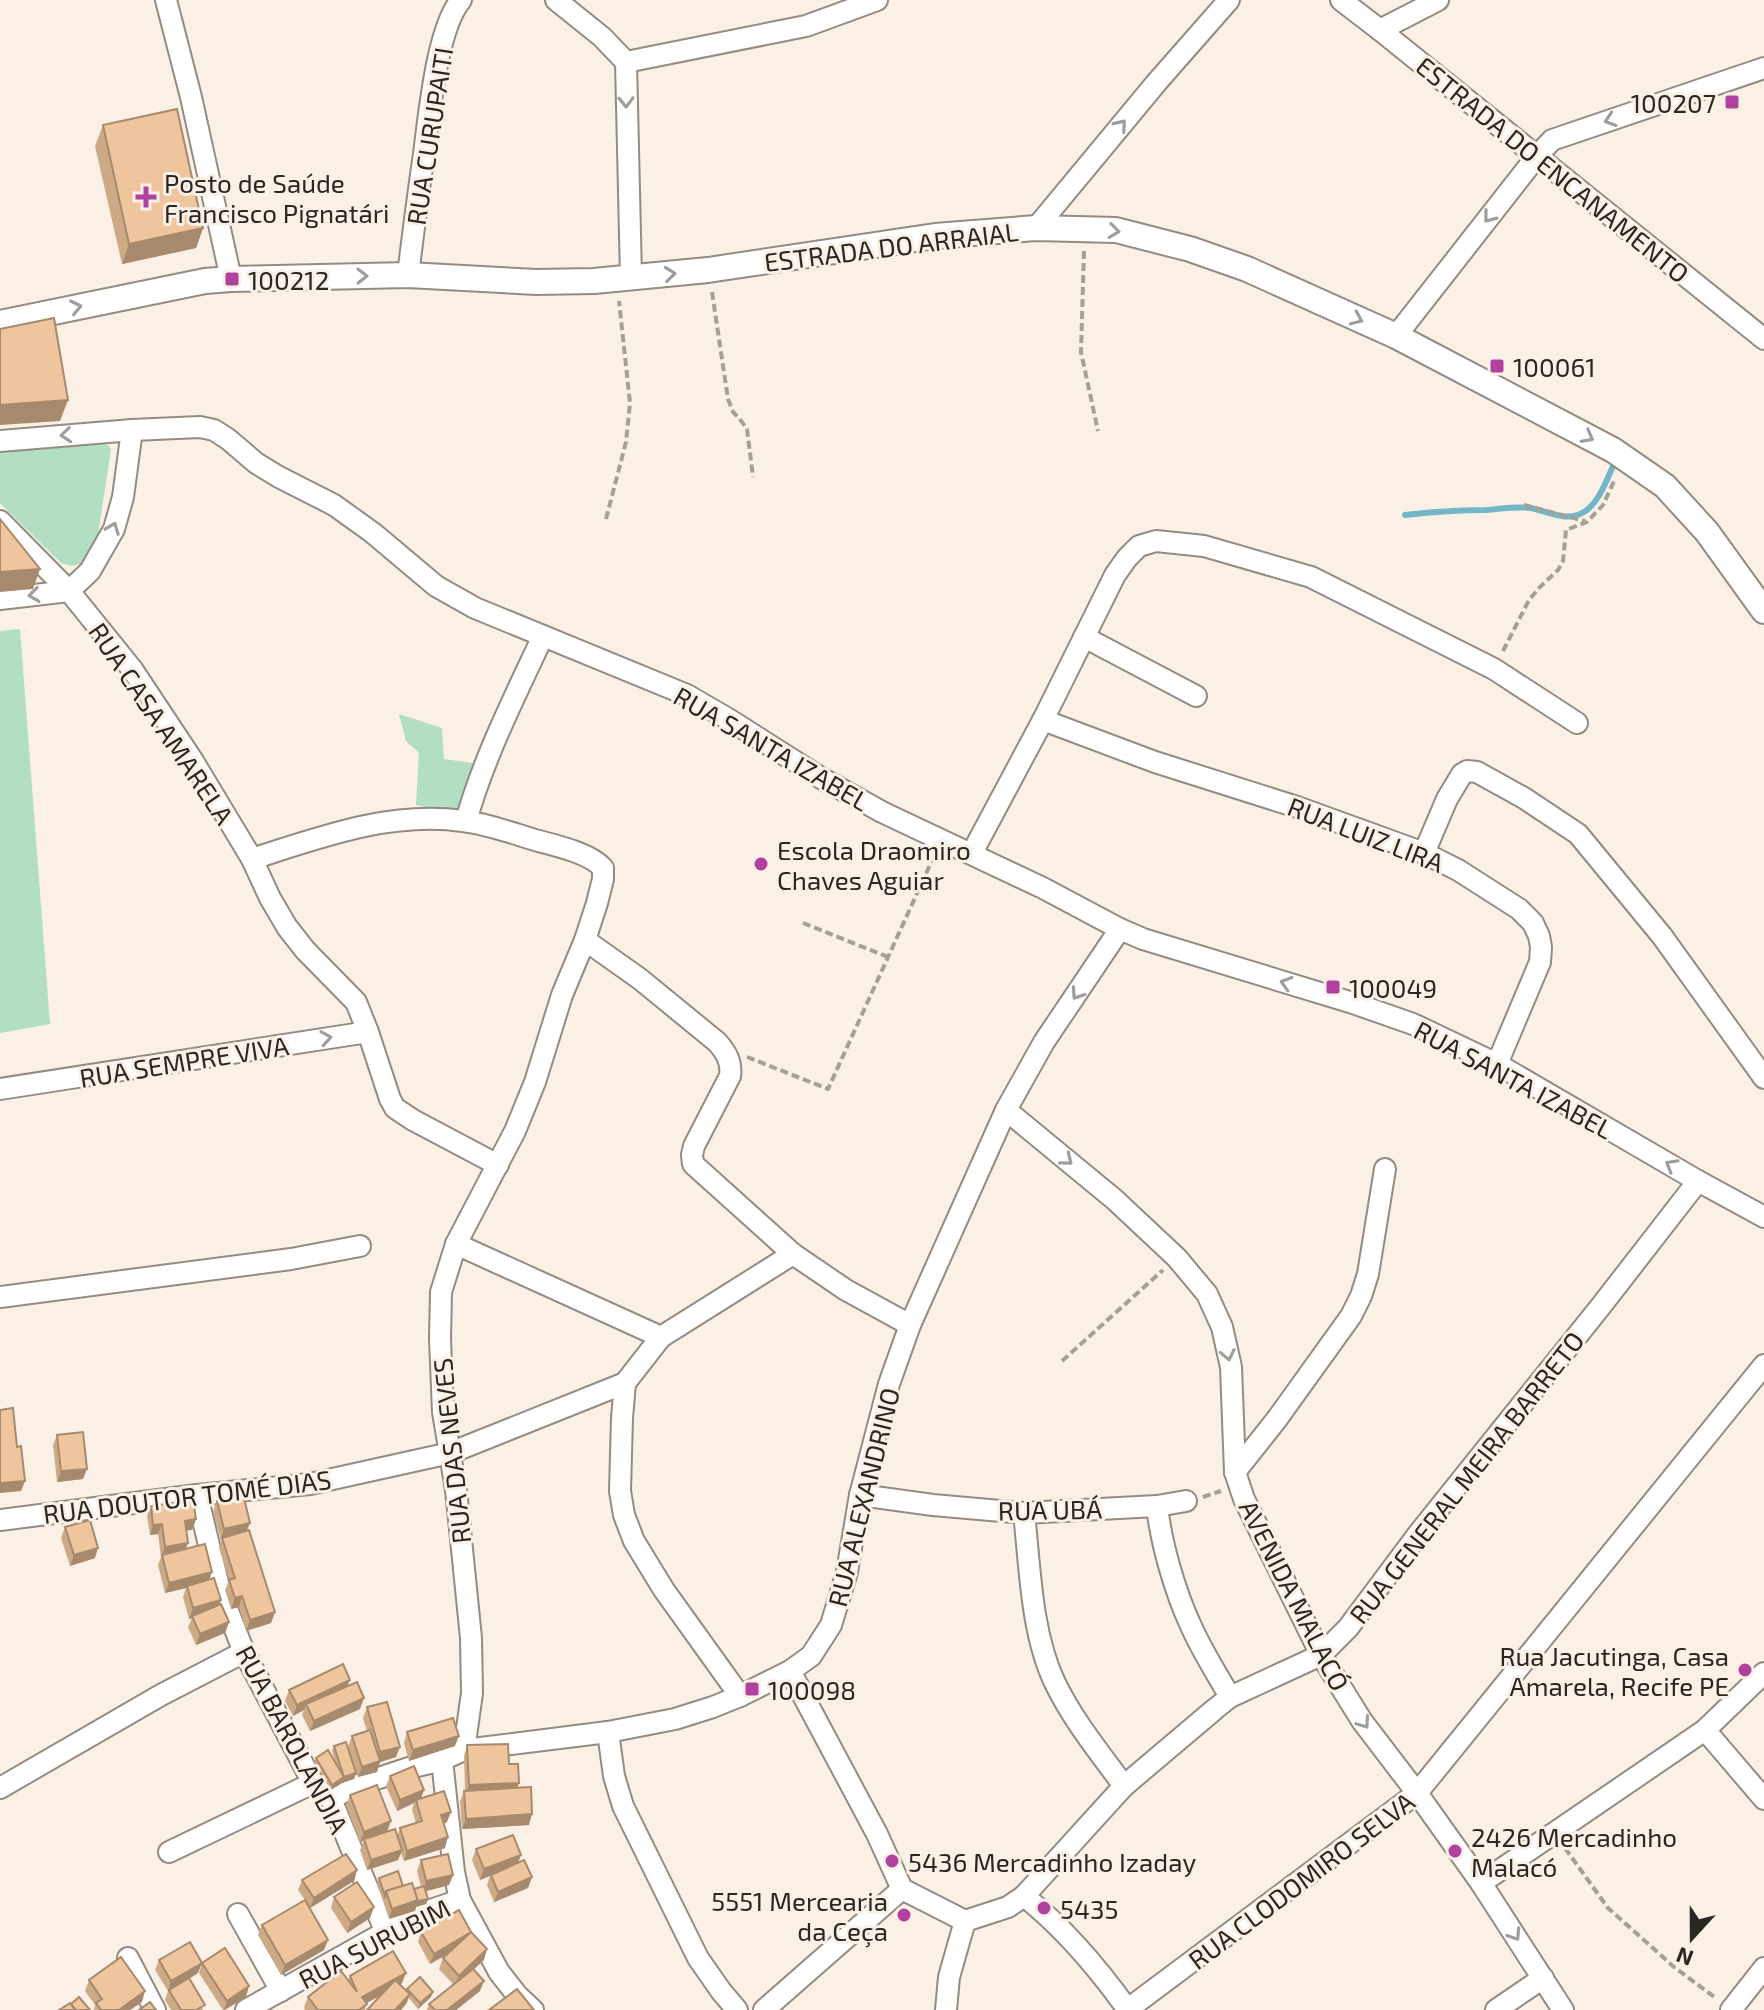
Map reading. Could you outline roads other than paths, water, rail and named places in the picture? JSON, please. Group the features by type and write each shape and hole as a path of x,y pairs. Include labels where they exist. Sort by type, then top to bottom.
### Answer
{"main road":[{"name":"ESTRADA DO ARRAIAL","path":"0,323 205,281 408,275 536,282 623,278 708,270 935,236 1036,228 1116,230 1190,249 1247,269 1396,336 1613,450 1665,486 1707,532 1764,611"}],"street":[{"path":"166,0 231,279"},
{"name":"RUA CURUPAITI","path":"408,275 441,45 447,24 461,0"},
{"path":"556,0 602,37 626,62 623,278"},
{"path":"626,62 806,26 877,0"},
{"path":"1036,228 1229,0"},
{"name":"ESTRADA DO ENCANAMENTO","path":"1341,0 1764,339"},
{"path":"1380,30 1438,0"},
{"path":"1396,336 1552,140 1764,68"},
{"name":"RUA SANTA IZABEL","path":"0,441 132,430 200,427 214,430 256,463 334,505 436,586 475,608 687,695 882,812 972,853 1120,929 1143,939 1413,1024 1497,1064 1764,1217"},
{"path":"0,599 69,591 90,571 114,529 123,497 132,430"},
{"name":"RUA CASA AMARELA","path":"0,521 69,591 132,669 193,761 252,859 287,927 356,1002 368,1032"},
{"path":"972,853 1115,575 1139,546 1156,541 1204,546 1311,577 1494,669 1577,723"},
{"path":"252,859 333,833 387,821 426,818 466,821 489,754 543,636"},
{"path":"1084,637 1196,696"},
{"name":"RUA LUIZ LIRA","path":"1043,720 1155,762 1297,807 1424,853 1458,870 1519,909 1533,923 1539,936 1540,962 1497,1064"},
{"path":"1424,853 1456,783 1467,771 1477,772 1524,798 1578,834 1662,936 1764,1078"},
{"name":"RUA DAS NEVES","path":"464,1750 472,1693 471,1638 456,1490 443,1412 441,1292 456,1244 515,1131 535,1082 562,995 585,940 604,874 603,868 594,859 546,842 466,821"},
{"name":"RUA ALEXANDRINO","path":"331,1799 352,1787 442,1760 464,1750 608,1732 675,1719 740,1696 790,1671 811,1656 831,1625 847,1572 860,1495 889,1384 910,1325 1006,1110 1044,1042 1120,929"},
{"path":"585,940 640,979 722,1047 730,1063 730,1076 694,1146 693,1164 793,1254 846,1290 910,1325"},
{"path":"368,1032 395,1108 498,1165"},
{"name":"RUA SEMPRE VIVA","path":"0,1089 368,1032"},
{"name":"AVENIDA MALACÓ","path":"1006,1110 1114,1199 1177,1258 1207,1294 1222,1327 1231,1367 1237,1479 1321,1655 1362,1721 1481,1883 1563,2010"},
{"path":"1237,1479 1351,1316 1361,1296 1368,1274 1385,1169"},
{"name":"RUA GENERAL MEIRA BARRETO","path":"1024,1896 1124,1786 1230,1697 1321,1655 1348,1628 1419,1533 1698,1181"},
{"path":"456,1244 661,1337"},
{"path":"0,1297 291,1259 360,1246"},
{"path":"740,1696 664,1590 634,1541 624,1515 620,1491 625,1383 661,1337 793,1254"},
{"name":"RUA CLODOMIRO SELVA","path":"1128,2010 1417,1793 1764,1365"},
{"name":"RUA DOUTOR TOMÉ DIAS","path":"0,1520 310,1484 450,1453 625,1383"},
{"name":"RUA BAROLANDIA","path":"197,1495 220,1591 244,1652 313,1783 331,1799 386,1933"},
{"name":"RUA UBÁ","path":"860,1495 1024,1513 1157,1506 1186,1501"},
{"path":"1157,1506 1171,1569 1191,1626 1230,1697"},
{"path":"1024,1513 1043,1650 1054,1680 1076,1721 1124,1786"},
{"path":"0,1788 161,1695 244,1652"},
{"path":"790,1671 877,1834 902,1889 965,1921 1008,1907 1024,1896 1050,1917 1095,1966 1128,2010"},
{"path":"1481,1883 1705,1730 1764,1673"},
{"path":"1705,1730 1764,1799"},
{"path":"608,1732 614,1776 623,1806 698,1958 737,2010"},
{"path":"442,1760 460,1900 499,1972 533,2010"},
{"path":"169,1852 313,1783"},
{"path":"764,2010 902,1889"},
{"name":"RUA SURUBIM","path":"246,2010 416,1915 460,1900"},
{"path":"238,1914 281,1991"},
{"path":"946,2010 949,1977 965,1921"},
{"path":"128,1958 155,2010"},
{"path":"1731,2010 1764,1968"},
{"path":"1496,2010 1543,1978"}],"waterway":[{"path":"1405,515 1519,507 1564,516 1577,515 1594,503 1614,464"}],"place":[{"name":"100207","path":"1732,102"},
{"name":"Posto de Saúde Francisco Pignatári","path":"146,197"},
{"name":"100212","path":"232,279"},
{"name":"100061","path":"1497,366"},
{"name":"Escola Draomiro Chaves Aguiar","path":"761,864"},
{"name":"100049","path":"1333,987"},
{"name":"Rua Jacutinga, Casa Amarela, Recife PE","path":"1745,1670"},
{"name":"100098","path":"752,1689"},
{"name":"2426 Mercadinho Malacó","path":"1455,1851"},
{"name":"5436 Mercadinho Izaday","path":"892,1861"},
{"name":"5435","path":"1044,1908"},
{"name":"5551 Mercearia da Ceça","path":"904,1915"}]}
